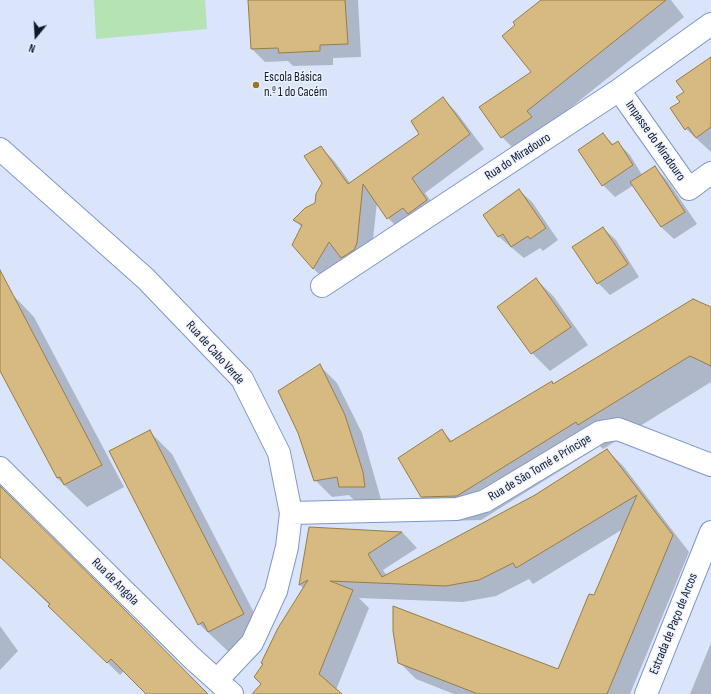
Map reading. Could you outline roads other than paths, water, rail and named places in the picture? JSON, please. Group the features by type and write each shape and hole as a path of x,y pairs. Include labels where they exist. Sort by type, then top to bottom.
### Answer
{"street":[{"name":"Rua do Miradouro","path":"322,286 619,90 711,24"},
{"name":"Impasse do Miradouro","path":"619,90 689,189 711,173"},
{"name":"Rua de Cabo Verde","path":"0,149 146,279 242,379 279,453 291,513 288,547 276,591 252,643 225,687"},
{"name":"Rua de São Tomé e Príncipe","path":"291,513 458,509 485,501 600,432 618,429 711,465"},
{"name":"Rua de Angola","path":"0,468 192,658 225,687"},
{"name":"Estrada de Paço de Arcos","path":"646,694 711,532"}],"place":[{"name":"Escola Básica n.º 1 do Cacém","path":"256,85"}]}
